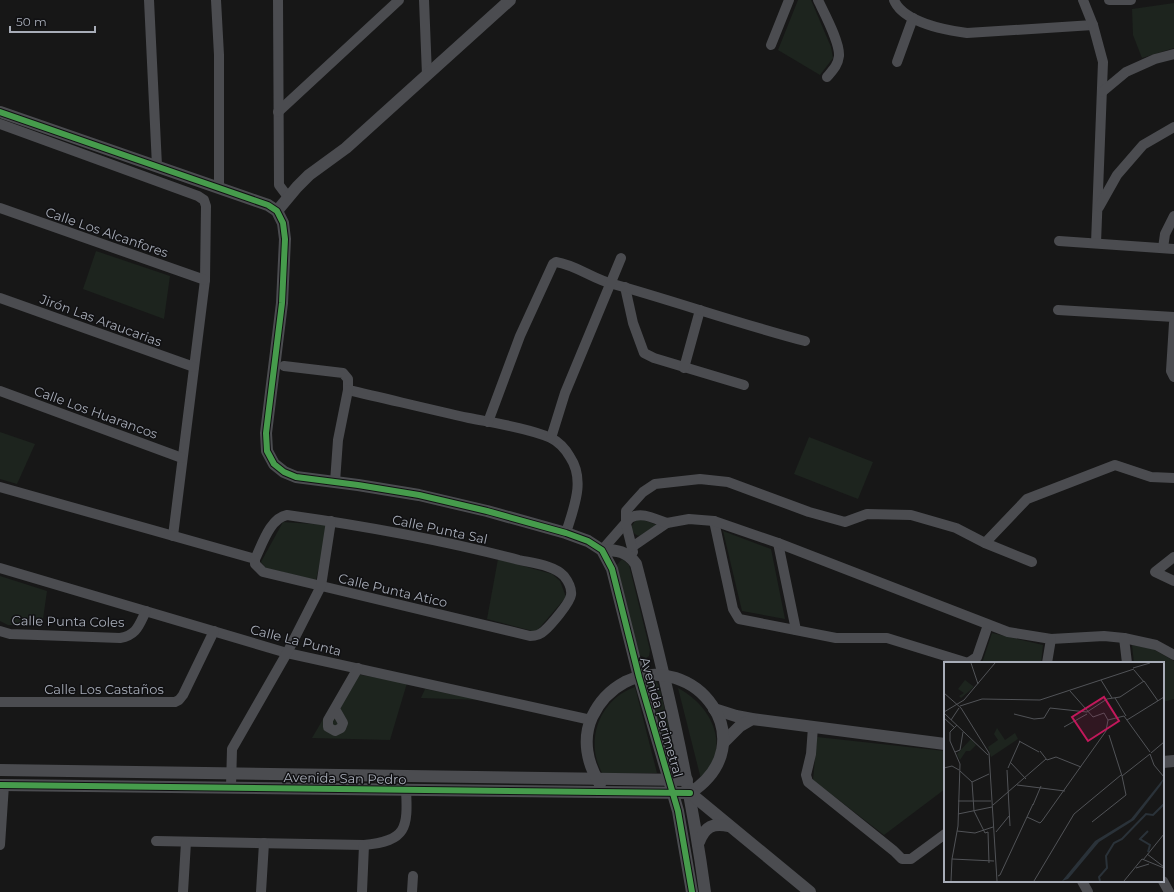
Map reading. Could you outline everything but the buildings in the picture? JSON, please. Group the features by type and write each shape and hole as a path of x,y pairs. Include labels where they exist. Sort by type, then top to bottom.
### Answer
{"street":[{"path":"149,0 157,166"},
{"path":"216,0 219,55 219,188"},
{"path":"278,0 279,185 288,197"},
{"path":"278,112 399,0"},
{"path":"424,0 427,75"},
{"path":"277,211 309,175 346,148 510,0"},
{"path":"772,45 789,0"},
{"path":"818,0 836,42 839,55 836,67 827,77"},
{"path":"894,0 897,7 913,18 966,34 1093,25"},
{"path":"1083,0 1093,25 1103,62 1096,243"},
{"path":"1109,0 1130,0"},
{"path":"897,62 913,18"},
{"path":"1102,92 1126,72 1155,59 1174,54"},
{"path":"0,112 268,205 277,211 284,223 285,239 282,303 266,433 267,451 274,464 284,472 296,478 335,482 419,495 487,511 566,533 588,541 602,550 622,551 630,556 636,564"},
{"path":"0,124 198,196 204,200 206,206 205,280 173,536"},
{"path":"1098,209 1117,175 1143,145 1174,127"},
{"name":"Calle Los Alcanfores","path":"0,208 205,280"},
{"path":"1163,248 1165,234 1174,216"},
{"path":"1059,241 1174,249"},
{"path":"551,438 565,393 621,258"},
{"path":"488,422 520,336 552,264 556,262 562,263 611,284 625,287 748,326 805,341"},
{"path":"625,287 633,323 644,353 684,368 744,385"},
{"name":"Jirón Las Araucarias","path":"0,298 194,367"},
{"path":"684,368 700,310"},
{"path":"1058,310 1174,317"},
{"path":"1174,323 1172,370 1174,377"},
{"path":"284,366 344,373 348,379 348,390 338,440 335,482"},
{"path":"348,390 488,422 551,438 558,442 571,458 576,470 578,484 576,501 566,533"},
{"name":"Calle Los Huarancos","path":"0,392 182,458"},
{"path":"985,543 1027,499 1115,465 1151,477 1174,478"},
{"path":"636,564 626,524 626,511 643,492 655,484 700,479 728,482 808,512 845,522 866,514 911,515 956,528 985,543 1032,562"},
{"path":"0,487 255,558"},
{"name":"Calle Punta Sal","path":"255,558 279,516 287,514 412,536 495,553 550,568 564,575 570,586 571,596 568,602 543,632 534,636"},
{"path":"602,550 636,515 642,515 667,523"},
{"path":"632,548 667,523 689,519 714,521 778,543 988,625 1014,633 1051,639 1104,636 1124,638 1156,646 1174,655"},
{"path":"231,787 232,749 287,653 321,586 331,521"},
{"path":"714,521 735,615 739,619 836,638 893,639 965,662"},
{"path":"778,543 796,630"},
{"name":"Avenida Perimetral","path":"602,550 612,569 639,677 678,811 692,892"},
{"path":"1174,557 1155,572 1174,581"},
{"name":"Calle Punta Atico","path":"255,558 258,569 263,572 534,636"},
{"name":"Avenida Perimetral","path":"636,564 665,676 690,793 699,842 705,892"},
{"name":"Calle La Punta","path":"0,568 287,653 591,720"},
{"name":"Calle Punta Coles","path":"0,631 10,634 129,637 136,632 146,611"},
{"path":"970,662 978,657 988,625"},
{"name":"Calle Los Castaños","path":"0,702 175,702 183,695 214,631"},
{"path":"1124,638 1127,662"},
{"path":"1047,662 1051,639"},
{"path":"335,709 358,668"},
{"path":"606,791 596,778 587,750 587,740 591,720 606,696 621,684 639,677 665,676 688,684 698,690 714,709 721,725 724,742 723,753 714,771 703,784 690,793 810,892"},
{"path":"714,709 752,719 944,744"},
{"path":"724,742 736,729 752,719"},
{"path":"813,727 811,754 806,775 808,782 902,859 911,859 944,835"},
{"path":"1164,762 1174,761"},
{"name":"Avenida San Pedro","path":"0,770 687,780"},
{"path":"0,845 2,785"},
{"name":"Avenida San Pedro","path":"2,785 690,793"},
{"path":"156,842 381,844 393,838 406,825 406,789"},
{"path":"699,842 704,831 711,825 718,824 729,826"},
{"path":"183,892 186,842"},
{"path":"261,892 264,843"},
{"path":"362,892 364,845"},
{"path":"412,892 413,876"},
{"path":"1083,882 1088,892"},
{"path":"1164,882 1169,892"}],"shaded area":[{"path":"798,0 811,0 831,47 833,58 820,75 778,50"},
{"path":"1174,3 1174,48 1142,58 1133,35 1132,9"},
{"path":"96,251 170,276 164,319 83,289"},
{"path":"0,432 35,444 17,484 0,479"},
{"path":"809,437 873,462 858,499 794,474"},
{"path":"641,519 657,525 638,536 634,533 631,527 636,520"},
{"path":"283,522 328,525 316,580 266,568 261,562"},
{"path":"723,531 771,549 785,619 742,611"},
{"path":"498,559 552,574 560,581 566,597 536,632 487,619"},
{"path":"622,559 629,565 650,650 649,656 646,658 639,655 617,565"},
{"path":"0,576 47,591 42,626 8,625 0,621"},
{"path":"992,633 1043,645 1041,662 982,662"},
{"path":"1132,645 1153,649 1174,661 1174,699 1164,702 1164,662 1134,662"},
{"path":"350,673 407,683 390,740 312,738"},
{"path":"652,680 656,681 659,686 680,769 679,775 674,777 647,684"},
{"path":"635,687 657,773 602,773 597,760 595,747 595,734 599,722 604,711 613,701 623,693"},
{"path":"678,688 696,701 710,718 714,728 716,750 714,761 702,783"},
{"path":"425,689 482,700 421,698"},
{"path":"817,737 944,751 944,790 884,835 813,780"}],"cycle path":[{"path":"0,112 268,205 277,211 283,223 285,239 282,303 266,433 267,451 274,464 284,472 296,477 419,495 487,511 566,533 588,541 602,550 612,569 639,677 678,811 692,892"},
{"path":"0,785 690,793"}]}
